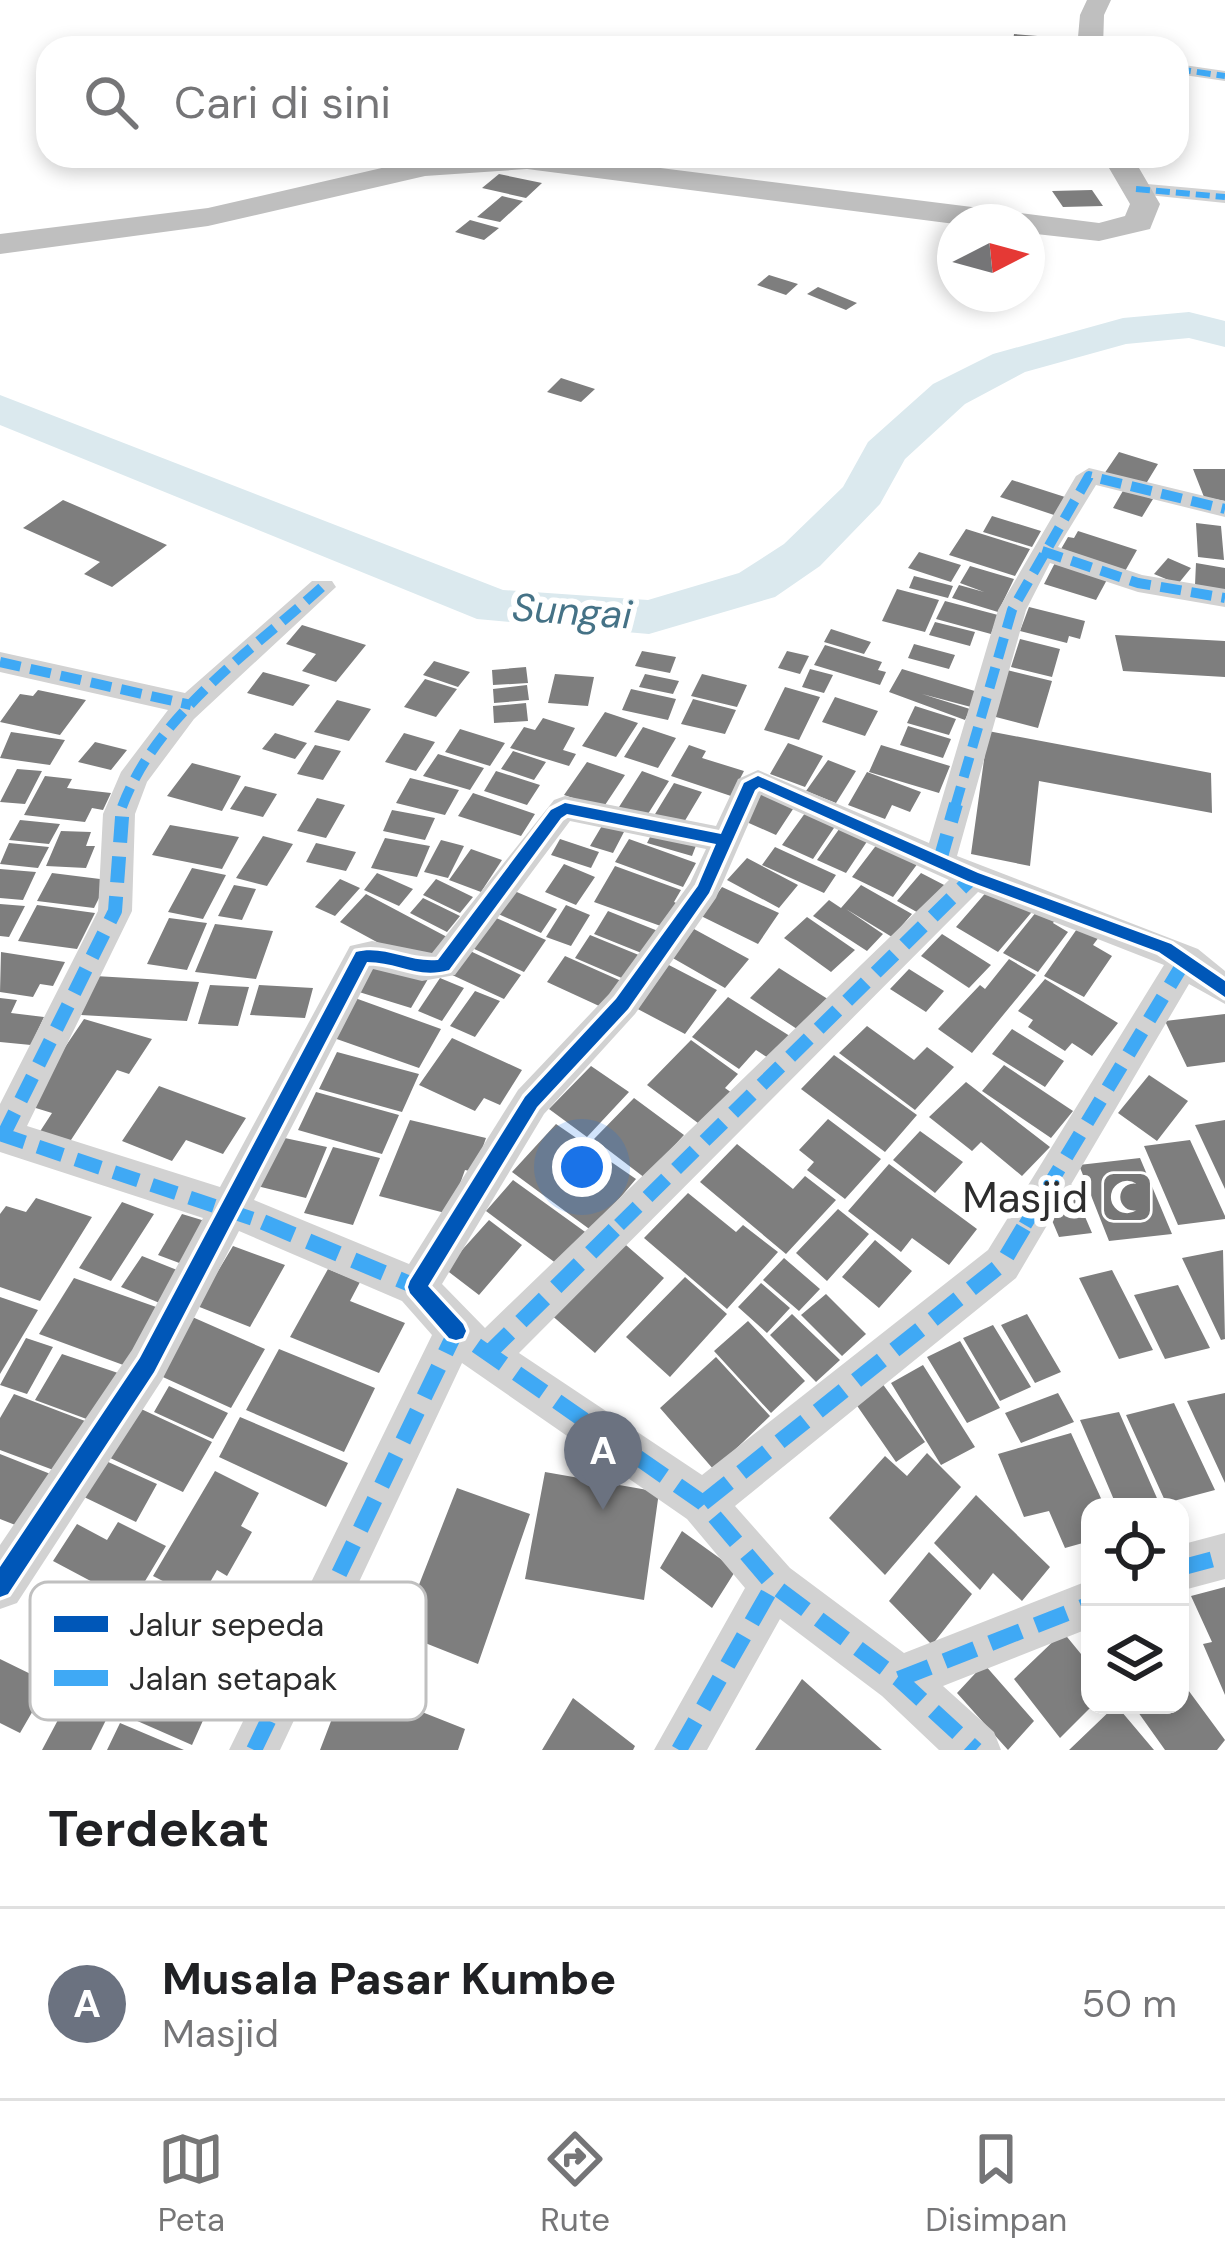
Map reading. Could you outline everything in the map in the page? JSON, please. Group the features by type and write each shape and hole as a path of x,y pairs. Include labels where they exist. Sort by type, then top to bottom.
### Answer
{"highway":[{"path":"1091,36 1099,0"},
{"path":"0,244 208,217 421,168"},
{"path":"590,168 937,212"},
{"path":"1045,226 1099,232 1139,222 1145,212 1124,168"}],"street":[{"path":"1189,70 1225,76"},
{"path":"1136,189 1225,197"},
{"path":"344,1582 471,1344 957,868 1012,610 1089,476 1225,509"},
{"path":"1042,551 1138,584 1225,598"},
{"path":"322,587 191,705 159,738 132,780 119,814 116,910 2,1135 232,1209 417,1287 471,1344 703,1503 772,1585 899,1679 976,1750"},
{"path":"0,662 191,705"},
{"path":"417,1287 531,1102 622,1004 704,889 749,787 758,782 1186,959 1225,990"},
{"path":"0,1586 147,1365 362,956 372,954 422,969 442,965 556,814 566,808 723,841"},
{"path":"703,1503 1002,1264 1186,959"},
{"path":"1189,1566 1225,1556"},
{"path":"679,1750 772,1585"},
{"path":"899,1679 1085,1606"},
{"path":"254,1750 270,1720"}],"building":[{"path":"499,174 542,183 526,198 482,188"},
{"path":"1092,190 1103,206 1063,207 1052,191"},
{"path":"502,196 523,201 500,222 477,217"},
{"path":"470,220 499,228 484,240 455,232"},
{"path":"769,275 798,284 786,295 757,285"},
{"path":"818,287 857,303 846,310 807,294"},
{"path":"561,378 595,389 581,402 547,392"},
{"path":"1119,452 1158,464 1144,487 1104,474"},
{"path":"1193,469 1225,469 1225,501 1204,497"},
{"path":"1012,480 1065,497 1054,515 1000,497"},
{"path":"1124,489 1153,499 1142,517 1113,508"},
{"path":"63,500 167,545 112,587 84,574 100,562 23,528"},
{"path":"992,516 1041,531 1032,547 983,532"},
{"path":"1196,523 1221,526 1224,560 1198,557"},
{"path":"966,529 1030,549 1015,576 949,555"},
{"path":"1078,531 1137,550 1124,573 1061,549"},
{"path":"919,552 961,565 951,582 908,568"},
{"path":"1168,558 1191,568 1178,584 1154,574"},
{"path":"1057,559 1109,576 1096,600 1044,584"},
{"path":"1196,563 1225,568 1225,590 1195,585"},
{"path":"970,566 1014,579 998,612 952,598 959,585 984,592 960,583"},
{"path":"914,576 953,586 948,598 909,588"},
{"path":"897,589 939,600 925,632 882,621"},
{"path":"945,601 998,615 991,634 936,619"},
{"path":"1029,607 1085,621 1080,639 1069,636 1067,643 1020,631"},
{"path":"935,622 975,632 970,646 929,635"},
{"path":"302,625 366,645 336,682 302,671 316,654 286,644"},
{"path":"831,629 871,642 864,654 824,642"},
{"path":"1115,635 1225,641 1225,677 1123,671"},
{"path":"1020,639 1060,649 1052,677 1011,667"},
{"path":"914,644 955,655 949,669 908,658"},
{"path":"825,645 882,662 878,670 886,672 880,685 814,665"},
{"path":"642,651 676,657 670,673 635,666"},
{"path":"787,651 809,656 800,674 778,668"},
{"path":"434,661 470,672 458,687 423,675"},
{"path":"526,667 528,683 493,685 492,670"},
{"path":"810,669 833,675 824,693 802,687"},
{"path":"902,669 978,692 971,707 922,694 970,709 965,720 889,692"},
{"path":"1007,670 1052,681 1038,728 992,716"},
{"path":"263,672 310,685 293,706 247,693"},
{"path":"555,674 594,677 588,706 548,703"},
{"path":"645,674 679,681 673,694 639,687"},
{"path":"702,674 747,685 737,707 691,696"},
{"path":"425,679 457,689 436,717 404,707"},
{"path":"527,685 529,700 494,703 493,689"},
{"path":"785,687 820,697 799,740 764,730"},
{"path":"631,689 676,699 668,720 622,710"},
{"path":"38,690 86,700 60,735 0,722 20,694 33,696"},
{"path":"835,697 878,711 865,736 822,722"},
{"path":"693,699 736,710 725,734 681,724"},
{"path":"337,700 371,709 349,741 314,732"},
{"path":"526,703 528,721 494,723 493,706"},
{"path":"915,706 956,719 949,735 907,723"},
{"path":"605,712 638,723 616,757 582,746"},
{"path":"543,718 575,728 563,750 576,754 569,766 510,748 524,727 535,730"},
{"path":"908,726 951,739 943,758 900,745"},
{"path":"643,727 676,738 658,768 624,757"},
{"path":"460,729 505,743 490,766 445,752"},
{"path":"988,731 1211,773 1212,813 1039,781 1030,866 971,854"},
{"path":"11,732 65,740 50,765 0,758"},
{"path":"275,733 307,743 295,759 262,749"},
{"path":"404,733 435,742 416,771 385,762"},
{"path":"95,742 127,750 111,770 78,762"},
{"path":"788,743 823,756 805,787 770,774"},
{"path":"315,745 341,751 323,780 297,774"},
{"path":"689,745 706,751 702,758 744,771 731,796 671,776"},
{"path":"881,745 950,766 939,793 869,772"},
{"path":"513,751 546,762 534,780 501,769"},
{"path":"438,754 484,768 470,790 423,776"},
{"path":"828,760 856,771 836,803 806,791"},
{"path":"587,762 625,775 603,808 564,795"},
{"path":"192,763 241,776 222,811 167,796"},
{"path":"17,769 42,771 25,804 0,802"},
{"path":"496,771 540,785 527,805 484,791"},
{"path":"642,771 669,781 646,817 619,807"},
{"path":"867,772 921,792 910,812 892,805 885,819 848,805"},
{"path":"45,776 72,779 67,788 111,793 103,810 92,808 85,822 24,815"},
{"path":"410,778 459,790 445,815 396,803"},
{"path":"674,783 702,792 680,829 652,819"},
{"path":"245,786 277,794 263,817 230,809"},
{"path":"473,793 535,814 521,836 458,816"},
{"path":"761,793 795,806 776,835 742,820"},
{"path":"317,798 345,805 326,838 297,831"},
{"path":"808,809 838,822 813,859 782,845"},
{"path":"392,810 435,818 425,840 383,831"},
{"path":"20,820 60,824 49,844 9,840"},
{"path":"603,824 625,830 613,853 590,846"},
{"path":"170,825 239,837 222,869 152,855"},
{"path":"842,825 870,837 846,873 817,860"},
{"path":"61,831 91,832 86,846 95,846 86,868 46,866"},
{"path":"653,831 697,843 692,856 647,843"},
{"path":"263,836 293,844 267,886 236,878"},
{"path":"385,838 430,846 417,877 371,868"},
{"path":"560,839 599,852 591,868 551,855"},
{"path":"629,839 696,863 683,887 615,862"},
{"path":"881,839 921,859 893,897 852,877"},
{"path":"441,840 464,846 448,878 424,872"},
{"path":"9,843 49,847 38,868 0,864"},
{"path":"316,843 356,852 346,871 306,862"},
{"path":"775,847 836,875 824,893 762,865"},
{"path":"471,849 502,860 481,892 449,880"},
{"path":"747,858 798,885 779,908 727,880"},
{"path":"564,864 595,877 576,905 545,892"},
{"path":"615,866 681,890 674,902 681,905 669,929 594,902"},
{"path":"192,868 226,875 203,919 168,912"},
{"path":"0,869 36,872 23,900 0,898"},
{"path":"52,873 108,880 94,908 37,901"},
{"path":"377,873 413,889 399,906 364,890"},
{"path":"921,873 948,887 924,916 897,901"},
{"path":"340,879 360,888 335,916 315,907"},
{"path":"436,879 473,897 460,913 423,895"},
{"path":"234,885 256,889 242,920 218,916"},
{"path":"861,885 912,914 892,937 846,909 883,934 867,951 813,916 829,900 841,908"},
{"path":"722,887 779,913 758,944 701,916"},
{"path":"989,889 1036,907 998,952 956,927"},
{"path":"512,890 557,909 541,933 496,913"},
{"path":"366,894 447,937 421,966 340,922"},
{"path":"423,898 460,916 447,932 410,913"},
{"path":"0,904 25,906 9,937 0,936"},
{"path":"37,905 95,913 77,949 18,941"},
{"path":"566,905 590,915 571,946 546,937"},
{"path":"1041,906 1058,915 1053,923 1068,932 1038,972 1003,953"},
{"path":"608,911 658,931 644,954 594,934"},
{"path":"494,917 546,940 524,972 470,947"},
{"path":"807,917 855,950 831,972 784,938"},
{"path":"169,918 207,923 187,970 147,964"},
{"path":"215,924 273,931 256,979 195,972"},
{"path":"1079,926 1099,937 1093,945 1112,956 1084,997 1044,976"},
{"path":"694,929 749,959 725,988 671,957"},
{"path":"942,934 991,965 969,988 921,956"},
{"path":"590,935 646,958 631,982 575,958"},
{"path":"468,950 521,975 504,999 450,974"},
{"path":"1,952 65,962 53,986 40,984 33,997 0,992"},
{"path":"565,956 628,984 610,1011 547,982"},
{"path":"1009,959 1036,975 972,1053 938,1029 980,985 985,989"},
{"path":"376,963 428,979 411,1008 359,992"},
{"path":"665,963 717,990 685,1034 632,1006"},
{"path":"779,968 834,1003 797,1029 750,998"},
{"path":"909,969 944,991 926,1012 890,989"},
{"path":"95,976 199,982 187,1021 81,1015"},
{"path":"440,978 464,988 442,1021 418,1011"},
{"path":"1045,979 1118,1023 1092,1056 1072,1043 1065,1051 1028,1027 1033,1020 1018,1011"},
{"path":"210,985 249,987 238,1026 198,1024"},
{"path":"259,985 313,988 305,1018 250,1015"},
{"path":"475,991 500,1001 475,1037 450,1026"},
{"path":"728,997 793,1038 773,1061 756,1050 739,1069 692,1037"},
{"path":"0,998 17,1000 11,1013 44,1017 31,1045 0,1042"},
{"path":"355,998 441,1029 419,1068 331,1037"},
{"path":"1225,1014 1225,1062 1187,1067 1165,1021"},
{"path":"84,1019 152,1039 129,1074 117,1070 69,1143 39,1133 52,1113 26,1105"},
{"path":"867,1026 914,1060 927,1047 954,1067 915,1110 839,1053"},
{"path":"1012,1029 1064,1061 1045,1087 992,1054"},
{"path":"452,1038 522,1070 500,1105 484,1098 475,1111 419,1085"},
{"path":"691,1040 738,1074 725,1088 736,1096 706,1129 647,1085"},
{"path":"337,1052 419,1074 402,1112 319,1089"},
{"path":"834,1055 917,1115 885,1152 801,1089"},
{"path":"1004,1065 1073,1111 1051,1138 982,1091"},
{"path":"591,1066 629,1092 587,1137 549,1109"},
{"path":"1149,1075 1188,1101 1157,1141 1118,1113"},
{"path":"966,1082 1050,1147 1022,1176 981,1142 972,1151 929,1117"},
{"path":"159,1086 246,1118 223,1154 186,1140 172,1161 122,1141"},
{"path":"316,1092 399,1115 382,1154 298,1130"},
{"path":"634,1098 684,1135 645,1178 594,1139"},
{"path":"828,1119 881,1159 845,1199 807,1170 814,1162 799,1150"},
{"path":"410,1120 486,1138 474,1172 465,1170 449,1214 379,1196"},
{"path":"1225,1120 1225,1189 1195,1125"},
{"path":"556,1124 636,1179 592,1231 512,1172"},
{"path":"920,1131 963,1162 935,1193 893,1160"},
{"path":"280,1137 327,1147 306,1198 257,1186"},
{"path":"1190,1140 1225,1219 1178,1225 1144,1146"},
{"path":"737,1144 793,1189 805,1176 836,1200 786,1254 700,1182"},
{"path":"333,1147 380,1158 353,1225 304,1213"},
{"path":"1140,1158 1172,1234 1109,1241 1079,1165"},
{"path":"889,1164 977,1229 949,1265 912,1238 901,1252 848,1211"},
{"path":"513,1180 588,1234 561,1267 486,1211"},
{"path":"1071,1184 1092,1233 1059,1237 1048,1211"},
{"path":"688,1193 736,1232 743,1225 778,1252 727,1309 644,1238"},
{"path":"36,1198 92,1217 40,1301 0,1287 0,1214 6,1206 26,1212"},
{"path":"122,1202 154,1214 111,1281 79,1268"},
{"path":"838,1209 869,1234 827,1281 796,1253"},
{"path":"182,1214 215,1224 190,1267 158,1255"},
{"path":"489,1220 522,1245 479,1295 445,1269"},
{"path":"619,1239 664,1278 595,1353 549,1313"},
{"path":"875,1240 912,1271 879,1308 842,1277"},
{"path":"233,1246 285,1265 250,1327 197,1306"},
{"path":"1223,1250 1225,1339 1221,1340 1182,1258"},
{"path":"142,1256 182,1272 162,1304 121,1287"},
{"path":"784,1258 820,1289 799,1311 763,1280"},
{"path":"328,1269 360,1282 350,1301 405,1323 379,1373 290,1337"},
{"path":"1112,1270 1153,1350 1119,1359 1079,1278"},
{"path":"685,1277 727,1314 670,1377 626,1337"},
{"path":"74,1278 159,1308 126,1366 39,1334"},
{"path":"761,1283 790,1308 767,1333 738,1307"},
{"path":"1178,1285 1210,1348 1165,1359 1134,1295"},
{"path":"826,1294 866,1334 842,1356 801,1315"},
{"path":"0,1297 38,1310 0,1374"},
{"path":"792,1314 840,1360 816,1382 770,1335"},
{"path":"1027,1314 1061,1372 1035,1383 1001,1325"},
{"path":"190,1316 265,1349 231,1408 154,1373"},
{"path":"748,1321 805,1381 771,1413 714,1351"},
{"path":"993,1325 1031,1387 1000,1401 963,1338"},
{"path":"26,1338 53,1347 27,1394 0,1385"},
{"path":"960,1341 1000,1408 967,1423 927,1357"},
{"path":"279,1349 375,1388 344,1452 246,1410"},
{"path":"62,1354 118,1373 92,1421 35,1400"},
{"path":"716,1357 770,1416 714,1470 660,1408"},
{"path":"923,1365 975,1447 941,1465 891,1383"},
{"path":"879,1379 925,1442 896,1462 851,1397"},
{"path":"169,1386 228,1413 213,1439 154,1412"},
{"path":"1058,1393 1074,1422 1021,1443 1005,1413"},
{"path":"1225,1393 1225,1483 1187,1401"},
{"path":"14,1394 85,1421 56,1471 0,1450 0,1418"},
{"path":"1174,1403 1215,1490 1164,1498 1126,1415"},
{"path":"139,1408 212,1442 183,1492 108,1457"},
{"path":"1119,1412 1157,1498 1113,1498 1080,1420"},
{"path":"240,1417 348,1463 326,1507 219,1457"},
{"path":"1071,1433 1101,1498 1081,1498 1081,1544 1065,1548 1049,1511 1024,1517 998,1454"},
{"path":"927,1453 961,1487 885,1575 829,1518 885,1456 907,1476"},
{"path":"0,1454 53,1475 23,1528 0,1519"},
{"path":"106,1461 157,1484 136,1522 84,1497"},
{"path":"215,1471 259,1493 241,1526 252,1532 227,1576 217,1570 210,1582 165,1582 153,1576"},
{"path":"545,1472 659,1492 644,1600 525,1579"},
{"path":"457,1488 530,1514 478,1664 426,1643 426,1582 420,1582"},
{"path":"976,1495 1050,1567 1022,1601 993,1573 980,1590 934,1543"},
{"path":"118,1522 166,1546 145,1582 92,1582 53,1561 77,1524 107,1540"},
{"path":"682,1531 736,1570 712,1608 660,1568"},
{"path":"929,1552 972,1594 932,1645 889,1601"},
{"path":"1225,1587 1225,1695 1203,1644 1212,1642 1191,1596"},
{"path":"1063,1632 1081,1654 1084,1714 1060,1738 1014,1679"},
{"path":"0,1659 30,1674 30,1716 20,1733 0,1723"},
{"path":"984,1664 1034,1721 1008,1750 957,1693"},
{"path":"802,1679 882,1750 755,1750"},
{"path":"1189,1691 1225,1740 1217,1750 1165,1750 1139,1714 1189,1714"},
{"path":"573,1698 635,1746 633,1750 542,1750"},
{"path":"426,1714 465,1729 458,1750 320,1750 331,1720 426,1720"},
{"path":"1107,1714 1124,1714 1154,1750 1069,1750"},
{"path":"58,1720 106,1720 91,1750 42,1750"},
{"path":"135,1720 203,1720 192,1745"},
{"path":"120,1723 184,1750 107,1750"}],"waterway":[{"name":"Sungai","path":"0,409 496,607 649,617 757,585 802,555 863,494 885,452 949,394 1009,363 1123,331 1189,325 1225,334"}],"marked path":[{"path":"1189,71 1225,76"},
{"path":"1136,189 1225,197"},
{"path":"940,860 1012,610 1089,476 1225,509"},
{"path":"1042,551 1138,583 1225,598"},
{"path":"3,1136 115,911 119,814 132,780 183,712 322,587"},
{"path":"0,662 191,705"},
{"path":"486,1356 973,877"},
{"path":"703,1503 1002,1264 1186,959"},
{"path":"0,1134 232,1209 417,1287"},
{"path":"335,1582 456,1331 703,1503 773,1585 899,1679 976,1750"},
{"path":"1189,1566 1225,1556"},
{"path":"679,1750 773,1585"},
{"path":"899,1679 1085,1606"},
{"path":"254,1750 268,1720"}],"cycle path":[{"path":"456,1331 417,1287 531,1102 622,1004 704,889 749,787 758,781 973,877 1165,948 1225,990"},
{"path":"0,1586 147,1365 362,956 382,956 422,967 443,965 565,808 723,840"}],"place":[{"name":"Masjid","path":"1127,1197"},
{"name":"Musala Pasar Kumbe","path":"603,1510"}]}
